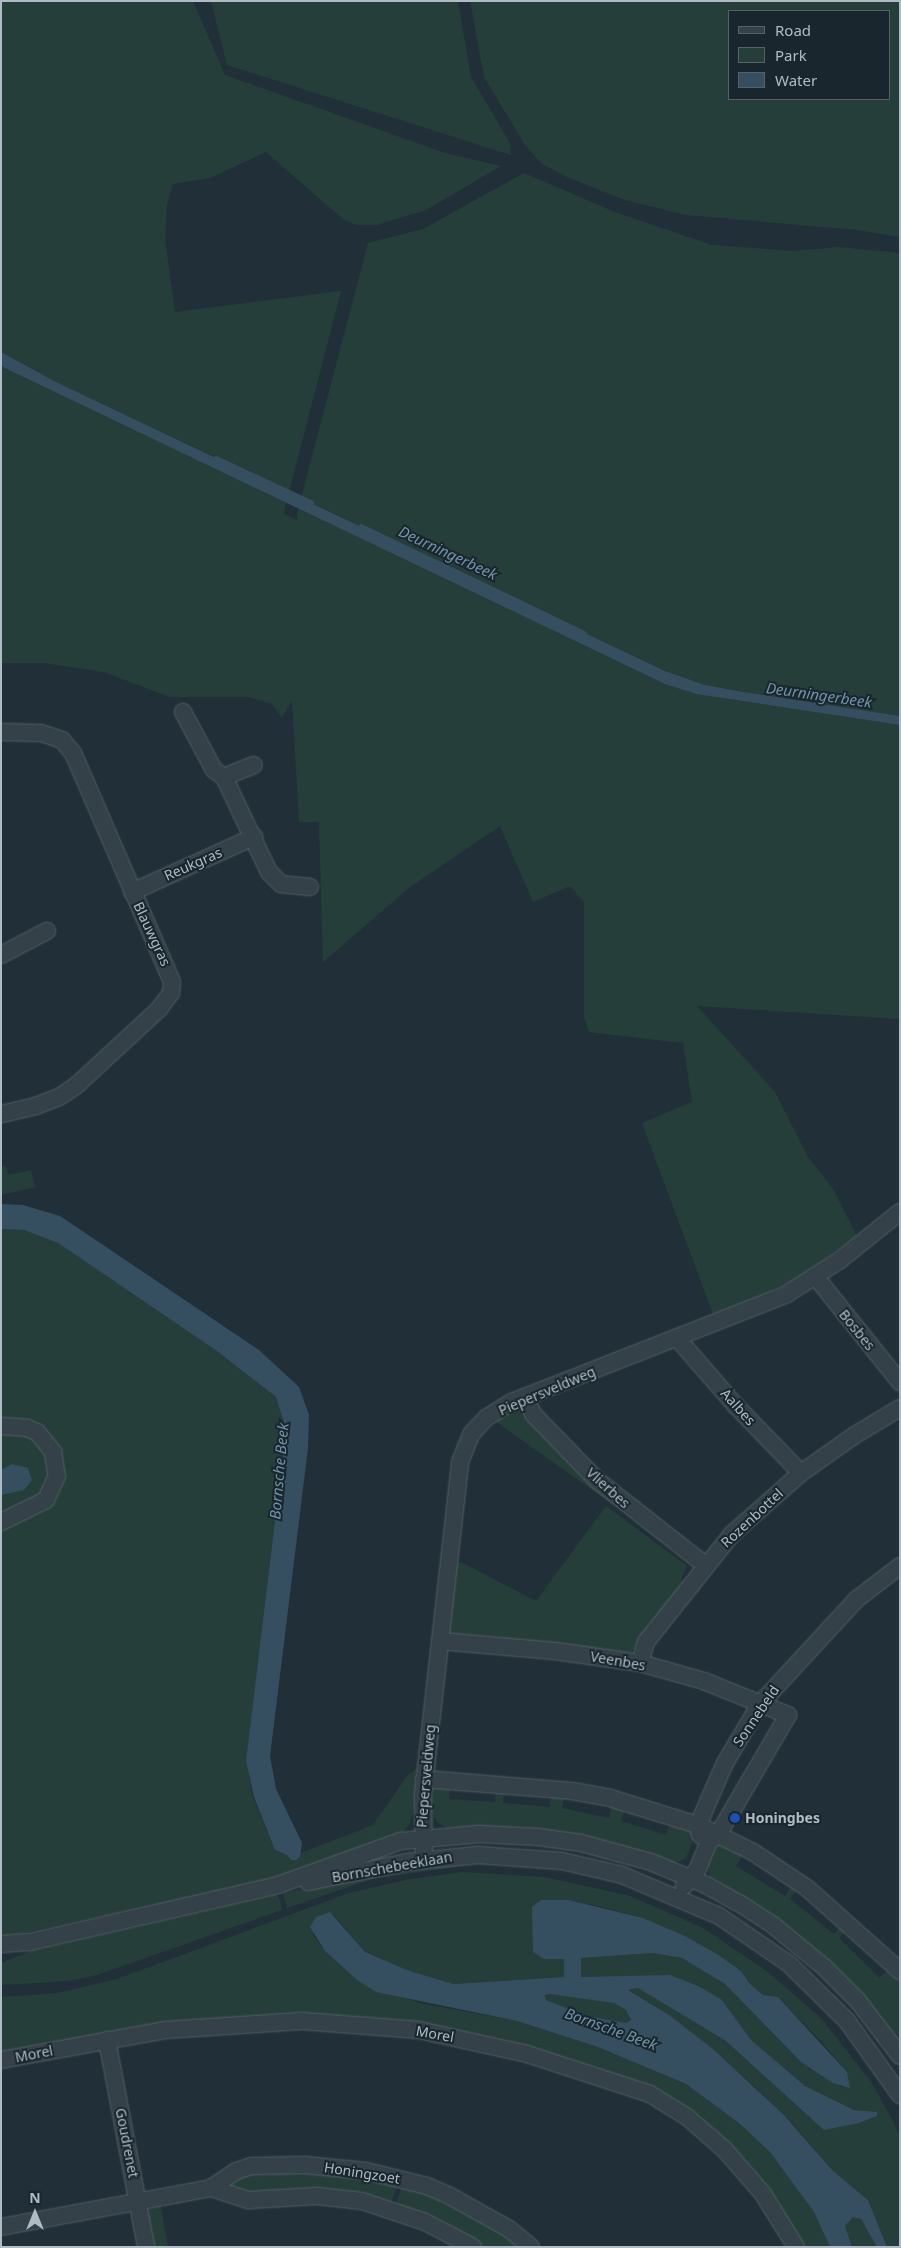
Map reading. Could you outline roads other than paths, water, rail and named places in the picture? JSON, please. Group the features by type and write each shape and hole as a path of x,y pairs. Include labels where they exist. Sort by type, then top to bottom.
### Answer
{"street":[{"path":"183,712 214,770 224,777 269,872 281,884 310,887"},
{"name":"Blauwgras","path":"1,732 41,733 62,740 73,753 132,892 169,968 171,993 144,1022 59,1097 1,1114"},
{"path":"224,777 254,765"},
{"name":"Reukgras","path":"132,892 254,837"},
{"path":"1,955 47,931"},
{"name":"Piepersveldweg","path":"424,1860 422,1838 424,1779 463,1451 472,1433 486,1418 524,1397 778,1298 840,1260 900,1212"},
{"name":"Bosbes","path":"815,1276 900,1382"},
{"name":"Aalbes","path":"677,1338 736,1406 801,1474"},
{"name":"Vlierbes","path":"524,1397 534,1415 598,1481 705,1565"},
{"name":"Rozenbottel","path":"640,1663 646,1642 705,1565 732,1534 801,1474 855,1434 900,1408"},
{"path":"1,1426 28,1428 37,1432 54,1452 57,1476 46,1500 1,1522"},
{"name":"Sonnebeld","path":"679,1898 688,1877 687,1866 700,1836 698,1825 725,1763 760,1704 856,1599 900,1566"},
{"name":"Veenbes","path":"440,1641 640,1663 704,1681 788,1715"},
{"name":"Sonnebeld","path":"688,1877 697,1870 709,1841 718,1835 788,1715"},
{"path":"424,1779 572,1791 610,1798 698,1825 753,1852 807,1888 900,1971"},
{"name":"Bornschebeeklaan","path":"278,1885 388,1844 422,1838 479,1834 581,1843 623,1853 688,1877 739,1903 805,1950 858,2001 900,2056"},
{"name":"Bornschebeeklaan","path":"1,1944 30,1942 278,1885 424,1860 478,1855 562,1861 622,1875 679,1898 746,1933 795,1969 847,2021 900,2094"},
{"name":"Bornschebeeklaan","path":"1,1956 30,1942"},
{"name":"Morel","path":"1,2060 107,2040 211,2024 302,2021 419,2030 527,2054 650,2094 687,2117 724,2149 764,2194 796,2247"},
{"name":"Goudrenet","path":"107,2040 146,2247"},
{"name":"Honingzoet","path":"1,2227 211,2188 236,2170 251,2166 304,2164 366,2171 427,2186 450,2196 509,2229 532,2247"},
{"name":"Honingzoet","path":"211,2188 249,2200 317,2196 362,2202 424,2222 473,2247"}],"water":[{"path":"1,352 56,382 665,671 705,685 900,716 900,725 696,694 665,684 5,368 1,365"},
{"path":"1,1204 23,1205 60,1216 259,1350 299,1387 309,1415 308,1448 270,1756 276,1789 302,1843 300,1857 296,1860 291,1860 287,1855 275,1850 254,1797 246,1761 286,1429 276,1397 217,1351 58,1243 24,1230 1,1229"},
{"path":"12,1464 28,1468 32,1480 24,1490 1,1495 1,1470"},
{"name":"Bornsche Beek","path":"541,1900 569,1900 643,1918 685,1936 717,1954 741,1971 750,1984 763,1995 778,1997 847,2072 850,2088 833,2083 801,2062 725,1984 682,1958 653,1953 581,1958 581,1977 670,1975 700,1987 722,2000 751,2040 805,2086 854,2110 877,2112 877,2116 859,2123 824,2130 726,2041 638,1988 628,1990 669,2015 714,2050 784,2115 833,2171 868,2200 887,2247 877,2247 861,2219 853,2217 845,2226 852,2247 830,2247 814,2212 770,2152 739,2123 686,2084 598,2047 517,2021 376,1992 357,1980 325,1951 310,1927 316,1917 330,1912 365,1952 407,1970 453,1984 564,1977 564,1959 544,1959 533,1952 532,1907","holes":["550,1994 614,2003 626,2010 631,2020 626,2023 587,2016 546,2000 545,1995"]}],"waterway":[{"name":"Deurningerbeek","path":"216,458 311,502"},
{"name":"Deurningerbeek","path":"361,526 584,633"}],"place":[{"name":"Honingbes","path":"735,1818"}]}
